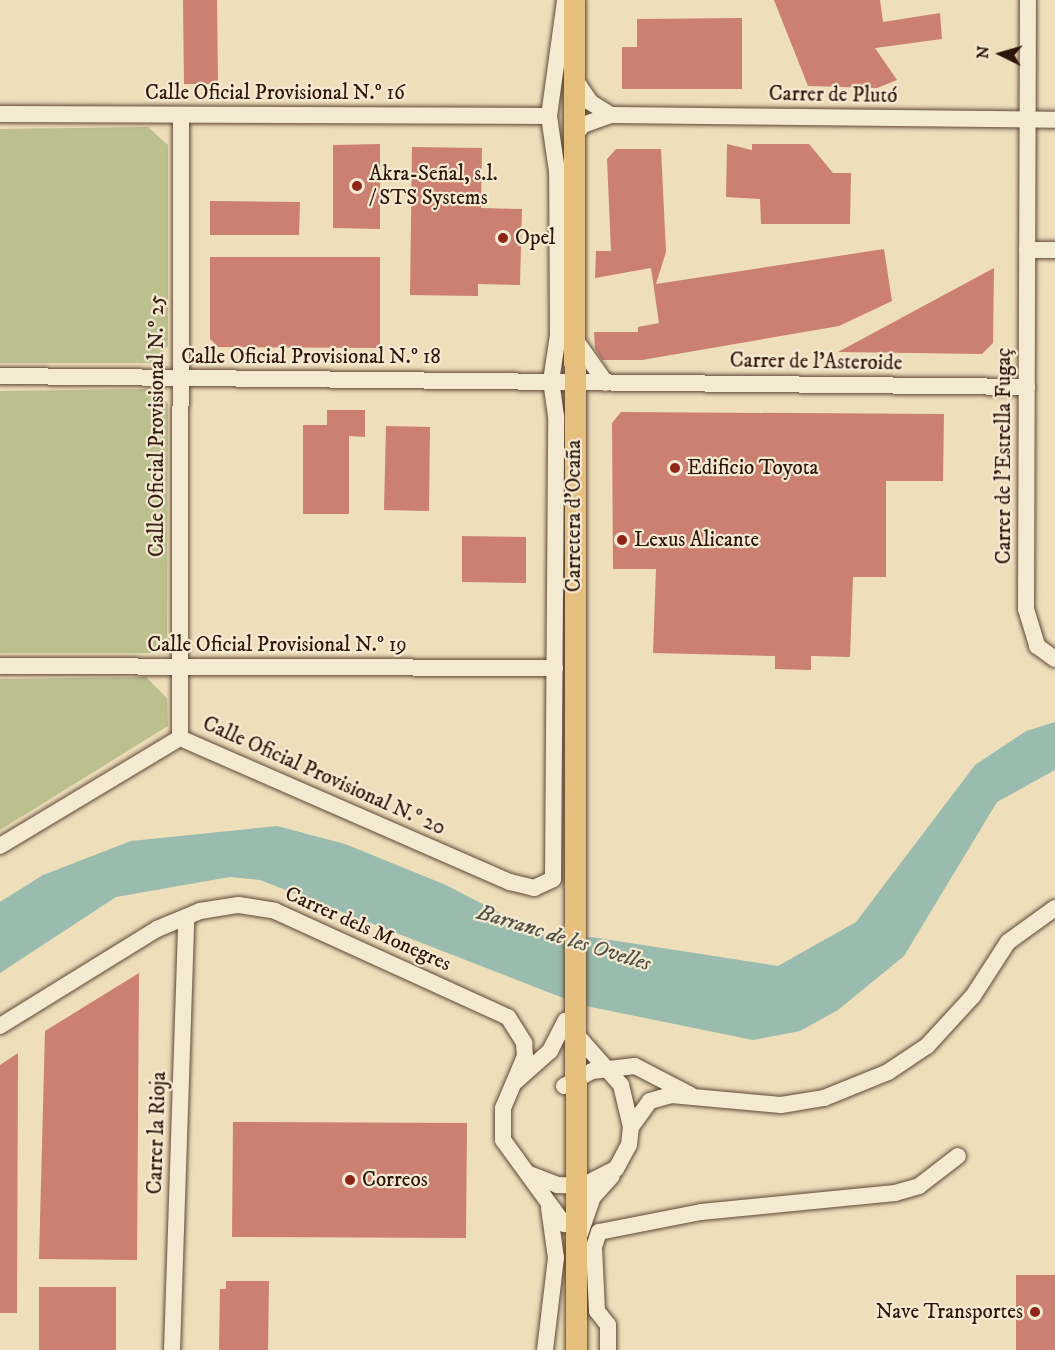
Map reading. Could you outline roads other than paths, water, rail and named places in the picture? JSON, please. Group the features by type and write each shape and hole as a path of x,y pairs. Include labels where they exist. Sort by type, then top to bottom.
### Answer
{"main road":[{"name":"Carretera d'Ocaña","path":"564,1350 561,1191 570,1081 564,381 566,0"},
{"name":"Carretera d'Ocaña","path":"564,381 574,338 574,0"},
{"name":"Carretera d'Ocaña","path":"561,1191 576,1327 576,1350"}],"street":[{"name":"Carretera d'Ocaña","path":"544,886 553,879 556,861 556,416 564,381 558,334 557,182 549,116 566,0"},
{"name":"Carrer de l'Estrella Fugaç","path":"1028,0 1026,609 1037,646 1050,658"},
{"path":"574,78 590,102 611,115"},
{"name":"Calle Oficial Provisional N.º 16","path":"0,114 549,116"},
{"name":"Calle Oficial Provisional N.º 25","path":"180,738 178,667 181,115"},
{"name":"Carrer de Plutó","path":"574,136 583,125 611,115 1055,120"},
{"path":"1028,250 1055,250"},
{"path":"574,338 606,383"},
{"name":"Calle Oficial Provisional N.º 18","path":"0,376 564,381"},
{"name":"Carrer de l'Asteroide","path":"564,381 1027,387"},
{"name":"Calle Oficial Provisional N.º 19","path":"0,666 555,668"},
{"name":"Calle Oficial Provisional N.º 20","path":"0,846 180,738 510,882 544,886"},
{"name":"Carrer dels Monegres","path":"0,1026 186,917 239,905 274,911 508,1017 524,1043 515,1082 501,1125 518,1167 561,1191"},
{"path":"631,1127 651,1101 691,1095 781,1105 824,1098 888,1072 934,1039 973,996 1008,942 1055,908"},
{"name":"Carrer la Rioja","path":"172,1350 186,917"},
{"name":"Carretera d'Ocaña","path":"515,1082 550,1051 570,1025 621,1085 631,1127 629,1145 585,1216 576,1327"},
{"path":"570,1081 608,1068 635,1066 691,1095"},
{"path":"608,1350 608,1325 597,1311 594,1247 599,1232 701,1212 895,1193 919,1186 958,1156"},
{"path":"561,1191 616,1169"},
{"name":"Carretera d'Ocaña","path":"545,1350 561,1242 561,1191"}],"place":[{"name":"Akra-Señal, s.l. / STS Systems","path":"357,186"},
{"name":"Opel","path":"503,238"},
{"name":"Edificio Toyota","path":"675,468"},
{"name":"Lexus Alicante","path":"622,540"},
{"name":"Correos","path":"350,1180"},
{"name":"Nave Transportes","path":"1035,1312"}],"water label":[{"name":"Barranc de les Ovelles","path":"564,938"}]}
